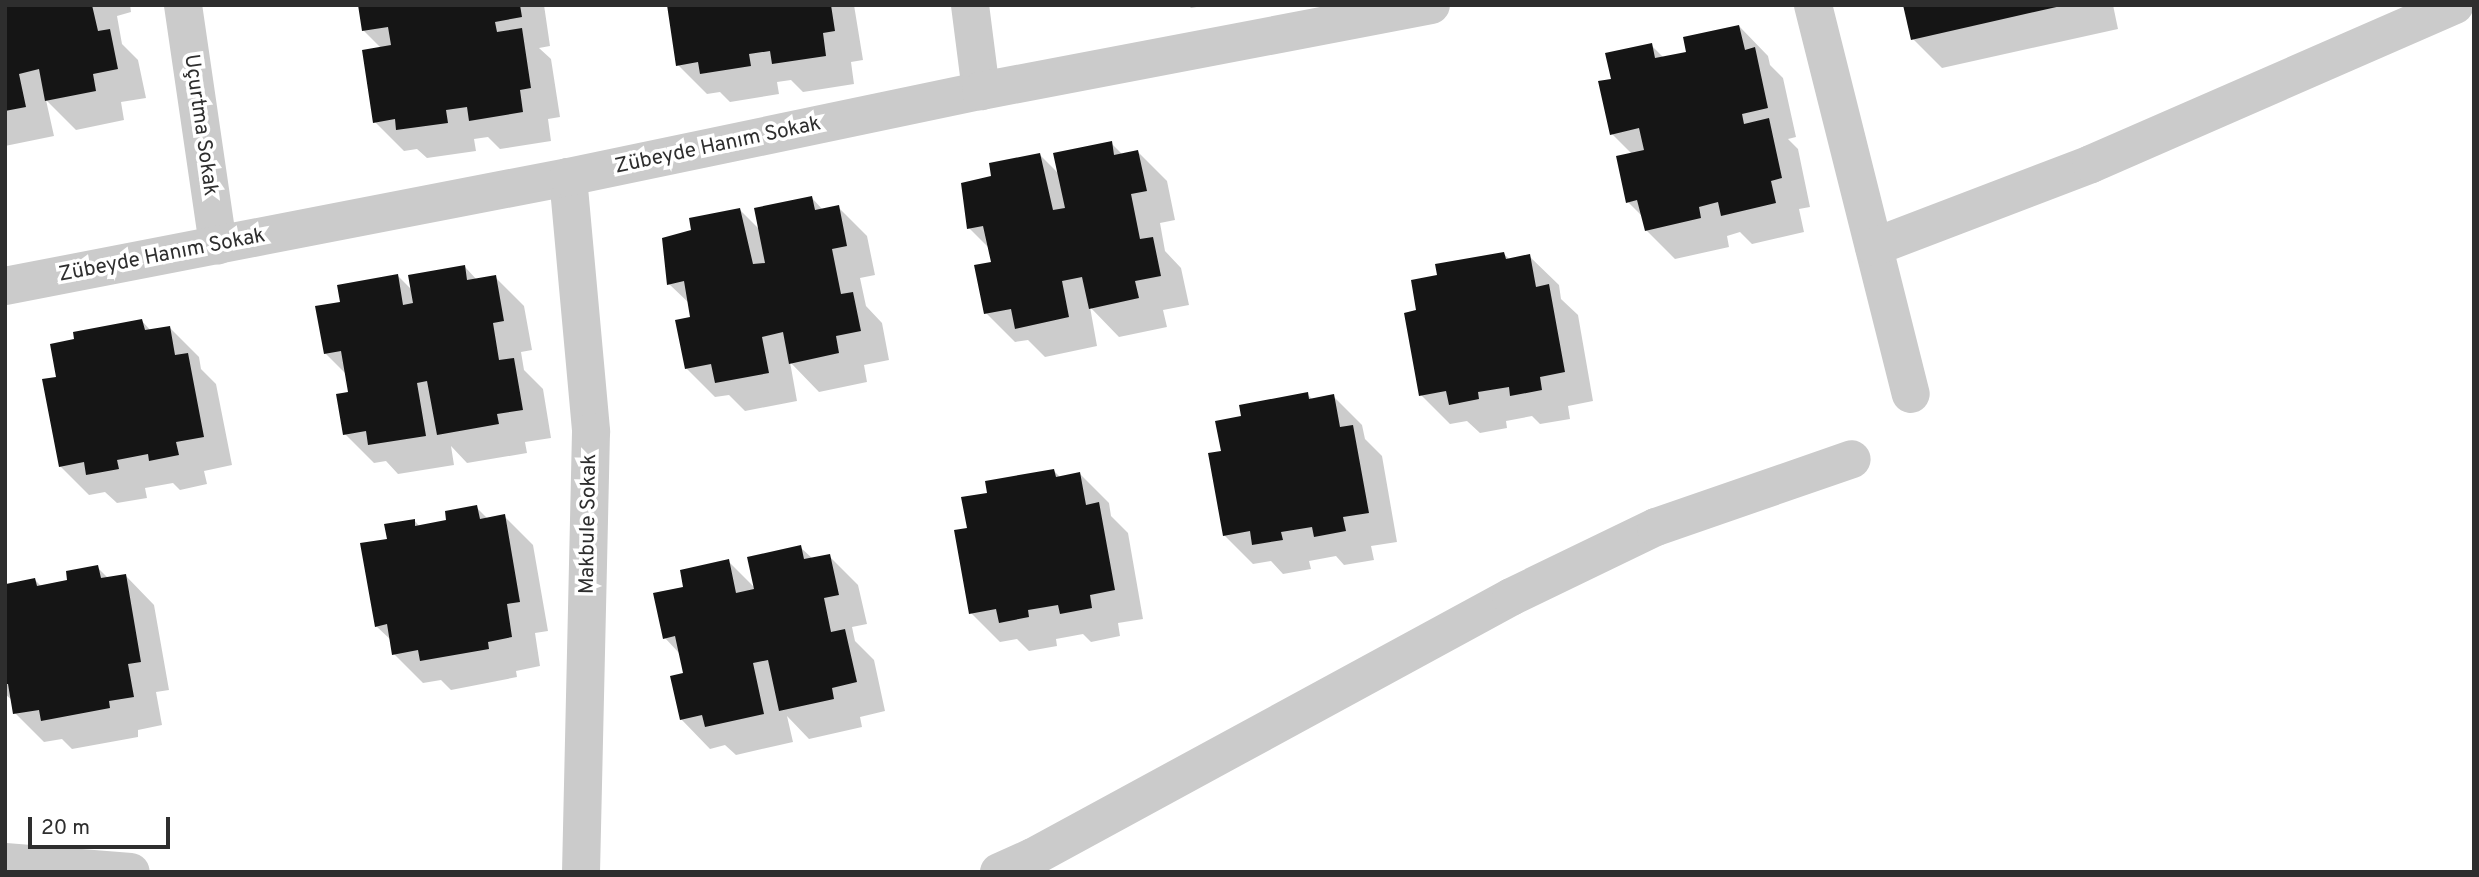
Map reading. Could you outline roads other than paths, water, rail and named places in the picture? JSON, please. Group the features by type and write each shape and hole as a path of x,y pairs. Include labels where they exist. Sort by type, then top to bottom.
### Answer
{"street":[{"name":"Uçurtma Sokak","path":"183,5 218,245"},
{"path":"970,5 981,90"},
{"name":"Zübeyde Hanım Sokak","path":"5,286 568,177 981,90 1431,5"},
{"path":"1813,5 1911,394"},
{"path":"1874,247 2091,164 2455,5"},
{"name":"Makbule Sokak","path":"568,177 591,432 581,872"},
{"path":"999,872 1033,857 1523,591 1656,527 1852,460"},
{"path":"5,862 131,872"}]}
